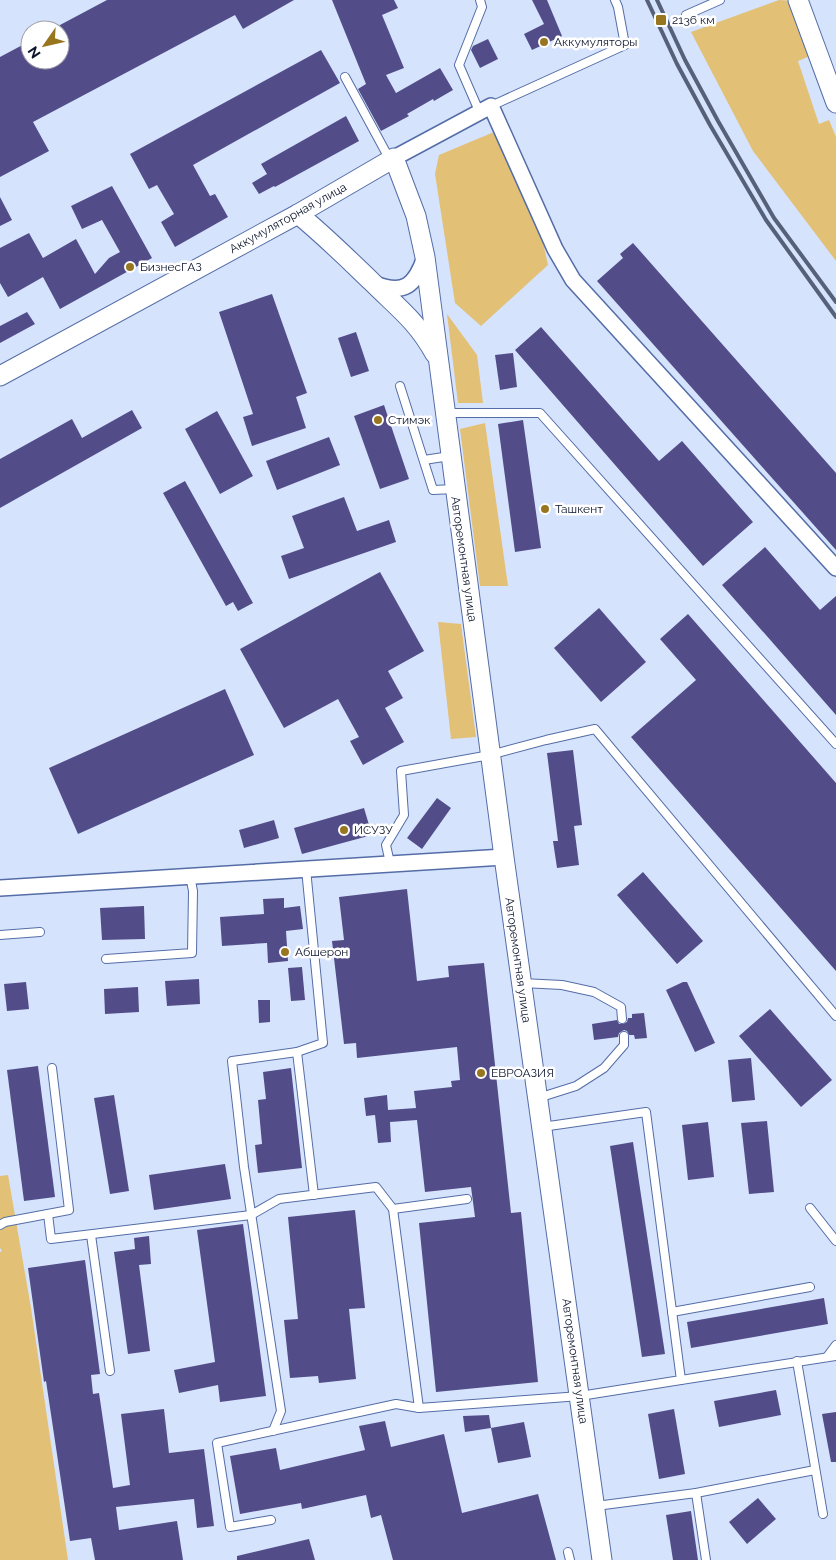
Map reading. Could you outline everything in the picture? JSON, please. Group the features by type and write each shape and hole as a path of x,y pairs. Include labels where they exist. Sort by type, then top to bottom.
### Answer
{"street":[{"path":"798,0 836,103"},
{"path":"438,359 425,258 416,216 392,159 485,109 555,249 573,280 836,568"},
{"name":"Аккумуляторная улица","path":"0,376 298,214 392,159"},
{"path":"298,214 330,240 409,317 420,330 438,359"},
{"path":"373,284 389,289 407,286 419,272 425,258"},
{"name":"Авторемонтная улица","path":"438,359 521,983 602,1560"},
{"path":"0,888 504,857"}],"lane":[{"path":"480,0 482,6 459,64 485,109 626,45 615,0"},
{"path":"686,15 720,0"},
{"path":"345,77 392,159"},
{"path":"400,386 433,490 455,489"},
{"path":"445,413 540,413 836,744"},
{"path":"424,460 450,456"},
{"path":"390,864 386,845 404,815 401,771 490,755 595,729 836,1016"},
{"path":"273,1431 281,1410 251,1215 232,1061 297,1052 323,1043 306,869"},
{"path":"106,959 192,953 193,891 190,876"},
{"path":"0,935 40,932"},
{"path":"521,983 562,985 594,992 621,1007 622,1019"},
{"path":"538,1098 576,1086 604,1068 624,1045 624,1036"},
{"path":"297,1052 314,1195"},
{"path":"0,1225 5,1222 69,1210 52,1068"},
{"path":"542,1126 646,1112 681,1380"},
{"path":"48,1214 52,1239 251,1215 278,1199 376,1187 393,1209 419,1408"},
{"path":"393,1209 467,1199"},
{"path":"810,1208 836,1240"},
{"path":"91,1235 110,1371"},
{"path":"672,1312 810,1287"},
{"path":"827,1357 836,1345"},
{"path":"271,1520 230,1527 217,1443 396,1404 419,1408 580,1396 836,1356"},
{"path":"797,1361 823,1514"},
{"path":"595,1506 696,1493 815,1470"},
{"path":"696,1493 706,1560"}],"shaded area":[{"path":"779,0 794,1 815,54 798,61 819,124 829,120 836,137 836,261 753,151 691,32"},
{"path":"494,132 540,229 548,265 481,326 455,303 435,174 439,155"},
{"path":"447,314 477,355 483,403 458,403"},
{"path":"485,423 508,586 480,586 460,429"},
{"path":"438,622 461,624 476,737 451,739"},
{"path":"8,1175 31,1308 68,1560 0,1560 0,1252 2,1251 0,1248 0,1176"}],"building":[{"path":"107,0 294,0 243,29 235,15 33,122 49,151 0,177 0,57 20,46 20,70 70,70 69,20"},
{"path":"332,0 394,0 398,8 382,15 404,68 386,75 396,93 440,68 453,90 434,101 433,99 407,114 409,116 381,131 358,89 366,84"},
{"path":"532,0 547,0 562,36 532,50 524,34 544,24"},
{"path":"488,39 498,59 480,68 471,50 473,46"},
{"path":"321,50 340,83 193,165 210,196 215,194 228,217 175,247 161,222 174,214 157,185 149,189 130,154"},
{"path":"346,116 359,141 259,194 252,183 267,174 261,164"},
{"path":"112,186 152,258 60,309 43,277 8,297 0,283 0,248 29,233 43,258 76,239 95,274 109,258 120,252 102,220 82,229 71,206"},
{"path":"0,197 12,220 0,226"},
{"path":"633,243 836,473 836,550 597,281 623,258 620,254"},
{"path":"272,294 307,393 296,397 306,428 252,446 243,417 253,414 219,312"},
{"path":"27,312 35,324 0,343 0,326"},
{"path":"541,327 659,461 682,441 753,522 703,566 515,350"},
{"path":"356,332 369,371 351,377 338,338"},
{"path":"513,353 517,387 500,390 495,355"},
{"path":"384,405 409,479 380,489 354,416"},
{"path":"132,410 142,428 0,508 0,459 72,419 82,438"},
{"path":"217,411 253,476 220,494 185,429"},
{"path":"523,420 541,548 515,552 498,424"},
{"path":"329,437 340,465 277,490 266,461"},
{"path":"185,481 253,603 238,611 233,602 226,606 163,493"},
{"path":"344,497 357,531 389,520 396,542 289,579 281,556 304,548 292,516"},
{"path":"765,547 820,610 836,596 836,715 722,585"},
{"path":"380,572 424,651 388,671 403,698 385,708 404,742 363,765 350,741 359,737 338,699 284,728 240,649"},
{"path":"599,608 646,662 601,702 554,648"},
{"path":"688,614 836,783 836,971 631,737 696,680 660,639"},
{"path":"225,689 254,755 78,834 49,768"},
{"path":"573,750 582,825 574,826 579,865 557,868 553,841 558,841 547,753"},
{"path":"437,798 451,808 422,849 407,838"},
{"path":"364,808 372,835 302,854 294,828"},
{"path":"274,820 279,838 244,848 239,830"},
{"path":"643,872 703,941 677,964 617,895"},
{"path":"407,889 417,981 449,977 448,966 484,963 511,1213 521,1212 538,1382 436,1392 419,1223 475,1217 471,1187 425,1192 417,1120 390,1122 391,1142 378,1143 375,1115 366,1116 364,1098 387,1095 388,1110 416,1108 414,1091 452,1087 451,1081 460,1080 457,1047 357,1058 356,1043 344,1044 332,941 344,940 339,897"},
{"path":"284,898 284,908 300,906 303,929 286,931 288,961 268,963 267,943 222,946 220,917 264,914 263,899"},
{"path":"144,906 145,939 102,940 100,908"},
{"path":"302,967 305,1000 291,1001 288,968"},
{"path":"199,979 200,1004 167,1006 165,981"},
{"path":"26,982 29,1009 7,1011 4,984"},
{"path":"687,982 715,1043 695,1052 666,990"},
{"path":"138,987 139,1012 105,1014 104,989"},
{"path":"258,1000 270,1000 270,1022 259,1023"},
{"path":"770,1009 832,1080 801,1107 739,1036"},
{"path":"644,1013 647,1038 635,1039 634,1035 629,1035 624,1030 619,1033 618,1037 594,1040 592,1024 617,1020 619,1024 623,1024 627,1022 628,1018 632,1018 632,1014"},
{"path":"751,1058 755,1100 732,1102 728,1060"},
{"path":"38,1066 55,1197 24,1201 7,1070"},
{"path":"291,1068 302,1168 258,1173 255,1145 262,1144 258,1100 266,1099 263,1072"},
{"path":"114,1095 129,1191 110,1194 94,1098"},
{"path":"767,1121 774,1192 749,1194 741,1123"},
{"path":"708,1122 714,1177 688,1180 682,1125"},
{"path":"633,1142 665,1354 642,1357 610,1146"},
{"path":"225,1164 231,1199 154,1210 149,1175"},
{"path":"355,1210 365,1308 349,1309 356,1379 319,1383 318,1376 290,1378 284,1320 298,1319 288,1217"},
{"path":"243,1224 266,1396 220,1402 218,1385 179,1393 174,1370 215,1362 197,1230"},
{"path":"149,1236 151,1264 139,1265 150,1351 128,1354 114,1252 135,1249 134,1238"},
{"path":"85,1260 100,1374 91,1375 93,1394 99,1393 113,1488 130,1485 121,1414 164,1409 169,1453 204,1449 214,1526 197,1528 194,1499 116,1507 119,1530 177,1521 183,1560 95,1560 91,1538 70,1541 46,1381 44,1382 28,1268"},
{"path":"824,1298 828,1324 691,1348 687,1322"},
{"path":"776,1390 781,1415 719,1427 714,1401"},
{"path":"674,1409 685,1474 659,1479 648,1414"},
{"path":"836,1412 836,1462 831,1462 822,1414"},
{"path":"489,1415 491,1428 465,1432 463,1416"},
{"path":"385,1421 391,1447 444,1434 462,1513 538,1494 556,1560 393,1560 381,1515 371,1518 366,1495 302,1509 301,1503 240,1514 230,1456 276,1448 280,1470 365,1450 359,1426"},
{"path":"524,1422 531,1457 498,1463 491,1428"},
{"path":"758,1498 776,1519 747,1544 729,1522"},
{"path":"691,1511 698,1560 673,1560 666,1515"},
{"path":"309,1539 315,1560 237,1560 237,1556"}],"railway":[{"path":"647,0 677,64 710,125 766,220 836,317"},
{"path":"657,0 685,60 774,218 836,302"}],"place":[{"name":"2136 км","path":"661,20"},
{"name":"Аккумуляторы","path":"544,42"},
{"name":"БизнесГАЗ","path":"130,267"},
{"name":"Стимэк","path":"378,420"},
{"name":"Ташкент","path":"545,509"},
{"name":"ИСУЗУ","path":"344,830"},
{"name":"Абшерон","path":"285,952"},
{"name":"ЕВРОАЗИЯ","path":"481,1073"}]}
